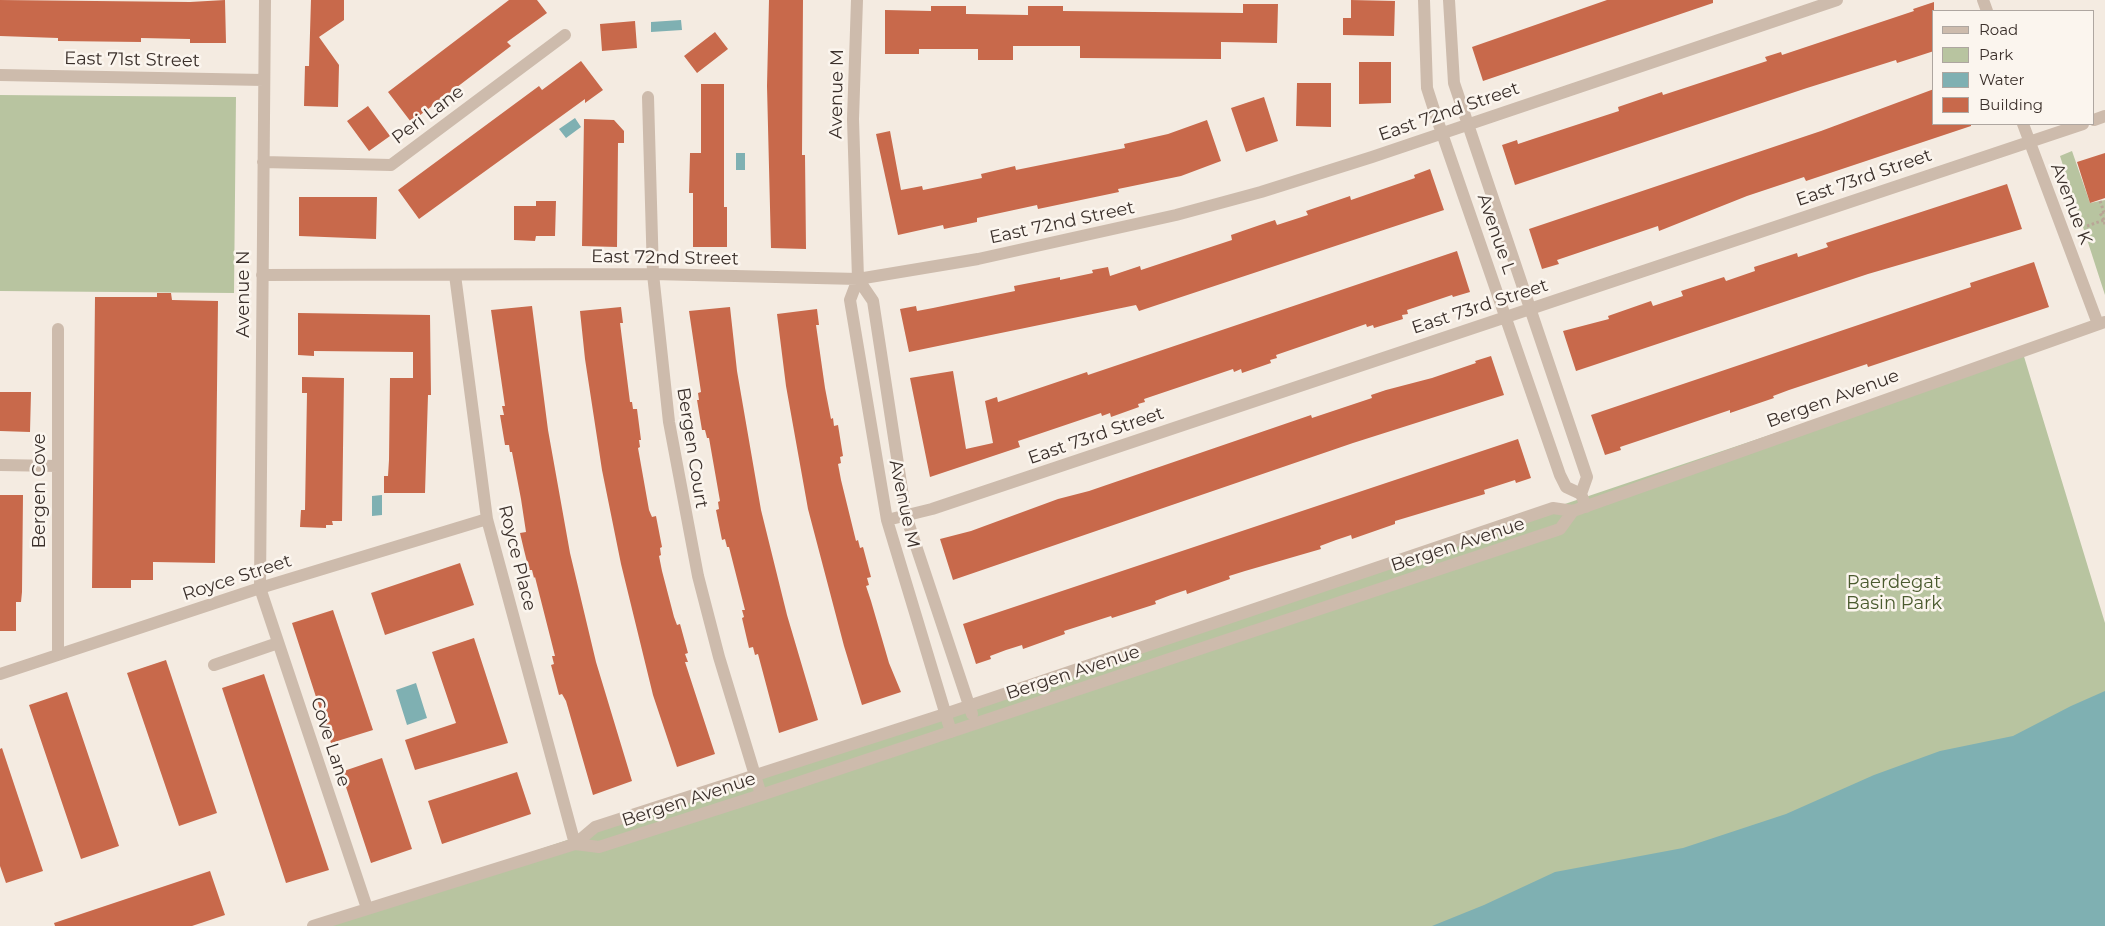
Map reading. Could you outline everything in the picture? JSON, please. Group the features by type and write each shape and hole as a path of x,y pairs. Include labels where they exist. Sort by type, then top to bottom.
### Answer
{"street":[{"name":"Avenue N","path":"260,588 264,0"},
{"name":"Avenue M","path":"857,0 853,119 858,279 850,300 887,520 951,732"},
{"name":"Avenue L","path":"1424,0 1427,88 1560,475 1566,487 1581,494 1587,477 1532,308 1454,83 1449,0"},
{"name":"East 72nd Street","path":"262,274 653,274 858,279 988,257 1176,215 1289,183 1837,0"},
{"name":"Peri Lane","path":"263,162 391,165 566,35"},
{"name":"East 71st Street","path":"0,75 264,80"},
{"name":"Bergen Court","path":"648,97 653,274 669,422 684,508 719,657 761,796"},
{"name":"Avenue K","path":"2023,125 2028,142 2101,323"},
{"name":"East 73rd Street","path":"887,520 942,506 2079,125"},
{"name":"Royce Place","path":"455,275 486,519 574,844"},
{"name":"Avenue M","path":"858,279 872,301 906,516 975,724"},
{"name":"Bergen Avenue","path":"313,926 574,844 595,827 945,714 1553,508 1573,511 1586,507 2101,323"},
{"name":"Bergen Cove","path":"58,329 58,653"},
{"path":"0,465 58,466"},
{"path":"1581,494 1586,507"},
{"name":"Bergen Avenue","path":"574,844 600,847 761,796 1560,529 1573,511"},
{"name":"Royce Street","path":"0,674 58,653 260,588 486,519"},
{"name":"Cove Lane","path":"260,588 366,908"},
{"path":"214,665 278,643"}],"path":[{"path":"2087,226 2104,222 2100,214 2105,212 2100,201"}],"green space":[{"path":"0,95 236,97 234,293 0,291"},
{"path":"2072,151 2090,203 2105,200 2105,295 2060,156"},
{"name":"Paerdegat Basin Park","path":"2022,350 2105,623 2105,724 1491,926 312,926"}],"water":[{"path":"681,20 682,30 651,32 651,22"},
{"path":"575,118 581,127 566,138 559,129"},
{"path":"736,153 745,153 745,170 736,170"},
{"path":"382,495 382,515 372,516 372,496"},
{"path":"416,683 427,718 407,725 396,690"},
{"path":"2105,691 2105,926 1432,926 1484,905 1555,872 1683,848 1786,814 1874,775 1940,751 2013,736"}],"building":[{"path":"0,0 190,2 225,0 226,43 190,43 190,39 141,38 141,42 58,41 58,38 0,36"},
{"path":"311,0 344,0 344,20 319,37 339,65 338,107 304,106 305,66 309,66"},
{"path":"509,0 537,0 547,13 507,42 511,46 411,122 388,92"},
{"path":"769,0 803,0 802,155 805,155 806,249 771,248 767,86"},
{"path":"1351,0 1395,1 1394,36 1343,35 1343,18 1351,18"},
{"path":"1607,0 1713,0 1713,3 1483,81 1472,47"},
{"path":"1934,2 1934,10 1932,10 1932,52 1897,63 1896,60 1807,88 1515,185 1502,145 1517,140 1518,144 1619,111 1618,107 1662,92 1663,95 1767,61 1765,57 1781,52 1782,55 1914,11 1913,9"},
{"path":"1243,4 1278,4 1277,43 1221,42 1221,59 1080,58 1080,46 1013,46 1013,60 978,60 978,49 919,49 919,54 885,54 885,10 931,11 931,6 966,6 966,14 1028,15 1028,6 1063,6 1063,11 1243,13"},
{"path":"635,21 637,48 602,51 600,24"},
{"path":"715,32 728,49 697,73 684,56"},
{"path":"581,61 603,90 585,103 585,99 419,219 398,190 539,86 542,90"},
{"path":"1359,62 1391,62 1391,103 1359,104"},
{"path":"1297,83 1331,83 1331,127 1296,126"},
{"path":"701,84 724,84 724,207 727,207 727,247 693,247 693,193 689,193 690,153 701,153"},
{"path":"1932,90 1932,125 1971,125 1806,181 1804,177 1747,196 1659,231 1658,226 1557,260 1559,264 1542,269 1529,229 1821,131"},
{"path":"1264,97 1278,141 1246,152 1231,108"},
{"path":"368,106 390,136 369,151 347,121"},
{"path":"584,119 614,120 624,131 624,143 618,143 617,247 582,246"},
{"path":"1207,120 1221,161 1181,176 1118,189 1119,192 1038,209 1037,205 977,218 977,222 944,229 943,225 898,235 876,134 890,131 901,190 922,186 923,190 982,178 981,174 1015,166 1016,170 1125,148 1124,144 1168,134"},
{"path":"2105,153 2105,198 2090,203 2077,162"},
{"path":"1430,169 1444,210 1139,311 1136,305 909,352 900,309 916,306 917,311 933,308 1015,291 1014,286 1060,277 1060,280 1093,273 1092,270 1108,267 1110,276 1140,266 1141,270 1232,240 1231,235 1260,225 1275,220 1277,225 1308,215 1306,211 1350,196 1351,200 1415,178 1414,175"},
{"path":"2007,184 2022,229 1868,274 1576,371 1563,331 1609,319 1608,316 1651,301 1653,306 1683,296 1681,291 1724,277 1726,281 1755,271 1754,267 1797,253 1798,257 1828,247 1826,243"},
{"path":"299,197 377,197 376,239 299,236"},
{"path":"536,201 556,201 555,236 536,236 535,241 514,240 514,206 536,206"},
{"path":"1457,251 1470,292 1453,297 1452,295 1407,310 1408,314 1402,315 1403,319 1374,328 1373,325 1367,327 1366,324 1276,355 1277,358 1270,360 1271,363 1242,373 1241,369 1234,372 1233,369 1144,399 1145,402 1138,404 1139,407 1111,417 1110,413 1102,416 1101,413 1018,441 1020,447 930,477 910,378 953,371 966,449 993,443 985,401 997,397 998,402 1087,372 1088,375"},
{"path":"2034,262 2049,307 1868,367 1867,364 1789,390 1773,396 1774,398 1730,413 1730,410 1620,447 1621,450 1605,455 1591,415 1971,287 1970,283"},
{"path":"157,293 171,293 172,300 218,301 215,563 153,562 153,580 131,580 131,588 92,588 95,297 157,297"},
{"path":"532,306 548,430 570,553 596,662 632,781 593,795 566,701 562,694 559,695 551,665 554,664 552,656 555,656 535,577 532,570 529,570 520,533 526,532 521,499 512,452 510,452 509,445 505,445 500,415 504,415 502,406 505,406 491,310"},
{"path":"621,307 623,323 620,323 630,402 632,402 633,409 637,409 641,440 639,440 640,447 638,448 649,510 652,517 656,516 662,547 660,548 661,555 659,556 662,571 674,617 677,625 680,624 688,653 685,654 688,662 685,662 715,754 677,767 653,695 621,564 602,470 585,359 580,311"},
{"path":"730,307 737,371 761,510 787,615 818,720 779,733 758,654 755,655 753,647 749,648 742,618 744,617 742,610 745,610 729,547 727,547 725,539 722,540 716,510 719,509 718,502 720,501 709,438 707,438 705,430 702,430 697,400 699,400 698,393 701,392 689,311"},
{"path":"817,309 819,325 816,325 825,388 831,419 833,418 834,426 838,425 843,456 840,457 841,463 838,464 841,480 856,541 858,540 860,548 863,547 871,577 867,578 869,585 866,586 889,663 901,692 862,705 844,646 808,509 786,386 777,314"},
{"path":"298,313 430,315 431,395 428,395 425,493 384,493 384,476 388,476 389,460 390,378 413,378 413,352 314,351 314,356 298,355"},
{"path":"1491,356 1504,395 1353,443 953,580 940,539 971,531 1058,499 1089,491 1311,415 1312,418 1372,398 1371,395 1432,378"},
{"path":"302,377 344,378 342,521 332,521 333,525 326,525 326,528 300,527 301,510 305,510 307,393 302,393"},
{"path":"0,392 31,392 30,432 0,431"},
{"path":"1518,439 1531,478 1516,483 1515,480 1484,490 1485,494 1395,521 1395,524 1352,539 1351,535 1320,546 1321,549 1229,576 1230,579 1187,594 1186,590 1155,601 1156,604 1064,631 1065,634 1023,649 1022,645 1006,650 990,656 991,659 976,664 963,624"},
{"path":"0,495 23,495 22,592 21,602 16,602 16,631 0,631"},
{"path":"460,563 474,605 385,635 371,593"},
{"path":"333,610 373,730 331,743 292,623"},
{"path":"474,638 508,743 415,770 405,740 456,723 432,652"},
{"path":"166,660 217,813 179,826 127,673"},
{"path":"264,674 329,870 286,883 222,688"},
{"path":"67,692 119,846 81,859 29,705"},
{"path":"2,748 43,871 6,883 0,866 0,749"},
{"path":"382,758 412,849 371,863 341,772"},
{"path":"517,772 531,814 442,844 428,801"},
{"path":"210,871 225,915 192,926 55,926 54,923"}]}
